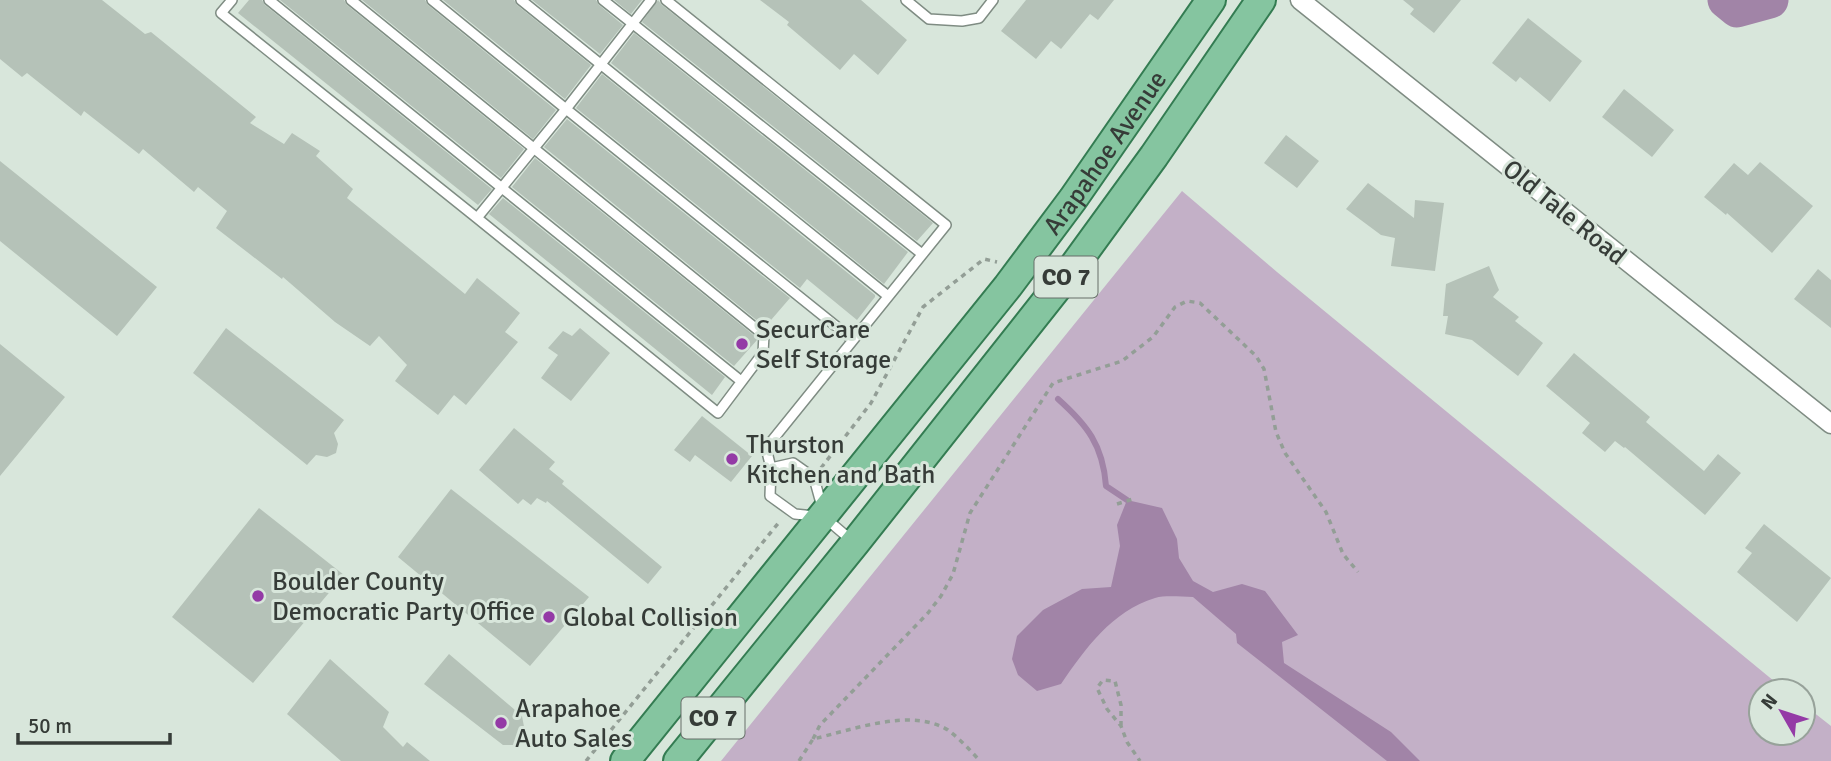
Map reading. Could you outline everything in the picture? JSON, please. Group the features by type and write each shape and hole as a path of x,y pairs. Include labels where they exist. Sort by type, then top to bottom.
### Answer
{"main road":[{"name":"Arapahoe Avenue","path":"625,761 824,517 1038,247 1211,0"},
{"name":"Arapahoe Avenue","path":"678,761 1079,260 1261,0"}],"street":[{"name":"Old Tale Road","path":"1300,0 1831,424"}],"lane":[{"path":"232,0 221,13 718,412 763,353 764,335 351,0"},
{"path":"269,0 741,381"},
{"path":"432,0 852,339"},
{"path":"521,0 888,296"},
{"path":"603,0 922,254"},
{"path":"477,218 651,0"},
{"path":"666,0 946,225 766,448 771,468 770,496 795,514 824,517 855,543"},
{"path":"906,0 929,19 962,21 979,18 993,0"},
{"path":"771,468 793,463 814,478 824,517"}],"path":[{"path":"799,761 820,725 928,613 941,596 953,574 970,513 1053,383 1122,361 1153,337 1175,307 1187,302 1200,303 1256,356 1264,369 1276,432 1285,453 1326,512 1343,554 1359,572"},
{"path":"1117,504 1133,499"},
{"path":"1121,726 1121,705 1115,681 1103,680 1097,688 1140,761"},
{"path":"813,739 894,720 914,719 948,730 980,761"}],"shaded area":[{"path":"1182,191 1769,677 1747,677 1747,747 1817,747 1817,715 1831,726 1831,761 721,761"},
{"path":"1127,500 1162,508 1177,539 1179,558 1193,581 1213,592 1242,584 1265,591 1298,635 1282,642 1284,663 1391,732 1420,761 1387,761 1237,643 1236,634 1193,597 1155,598 1126,612 1090,645 1061,684 1037,691 1018,675 1012,659 1017,636 1043,610 1082,589 1111,587 1120,546 1117,525"}],"building":[{"path":"0,0 102,0 145,34 151,32 256,117 250,123 284,144 292,133 320,151 316,156 353,189 347,198 465,294 477,278 520,313 505,332 518,342 466,405 454,395 438,415 395,381 407,365 379,336 370,346 335,322 283,277 282,279 216,228 227,211 198,187 194,192 143,149 139,154 84,111 81,116 27,73 22,77 0,59"},
{"path":"249,0 262,0 492,189 478,205 238,13"},
{"path":"280,0 344,0 524,149 501,178"},
{"path":"362,0 425,0 556,110 533,139"},
{"path":"443,0 514,0 591,65 565,99"},
{"path":"532,0 596,0 623,25 600,54"},
{"path":"614,0 642,0 631,14"},
{"path":"658,0 933,223 917,241 642,22"},
{"path":"760,0 861,0 907,40 878,75 854,54 840,70 787,25 789,22"},
{"path":"1026,0 1114,0 1098,20 1090,14 1061,49 1051,41 1036,59 1001,31"},
{"path":"1403,0 1461,0 1434,33 1410,14 1414,9"},
{"path":"1528,18 1582,61 1550,102 1520,77 1516,82 1492,63"},
{"path":"634,33 908,252 884,284 611,63"},
{"path":"602,74 875,295 857,320 807,279 800,288 576,108"},
{"path":"1624,89 1674,130 1652,157 1602,117"},
{"path":"567,119 790,298 765,327 544,147"},
{"path":"1286,135 1319,161 1297,188 1264,163"},
{"path":"535,158 756,337 757,340 734,366 512,187"},
{"path":"0,161 157,287 117,336 0,241"},
{"path":"1760,162 1813,206 1772,253 1727,213 1726,215 1704,197 1734,163 1748,175"},
{"path":"1368,183 1414,218 1415,200 1444,203 1435,271 1391,266 1395,238 1381,235 1346,209"},
{"path":"503,198 725,377 712,395 489,214"},
{"path":"1489,266 1499,290 1493,297 1519,317 1515,321 1543,343 1518,376 1472,340 1445,334 1448,316 1443,316 1446,284"},
{"path":"1818,269 1831,280 1831,328 1794,299"},
{"path":"226,328 344,420 334,433 338,444 336,453 327,457 316,455 307,465 193,373"},
{"path":"580,328 610,353 571,401 541,378 558,355 548,348 563,331 572,336"},
{"path":"0,344 65,397 0,476"},
{"path":"1574,353 1650,417 1646,422 1704,471 1718,454 1741,473 1705,515 1625,447 1615,441 1605,452 1582,433 1590,423 1546,386"},
{"path":"702,416 752,456 731,482 695,455 690,462 674,450"},
{"path":"514,428 555,462 549,469 564,481 562,484 662,567 648,584 547,501 546,503 537,498 531,505 523,499 518,504 479,470"},
{"path":"451,489 589,597 530,666 398,557"},
{"name":"Boulder County Democratic Party Office","path":"259,508 344,575 253,683 172,617"},
{"path":"1764,524 1831,578 1797,622 1737,572 1752,553 1745,548"},
{"path":"449,654 522,716 525,732 514,745 503,745 424,684"},
{"path":"330,659 389,712 383,727 403,747 407,742 430,761 341,761 287,714"}],"waterway":[{"path":"1726,0 1737,9 1770,0"},
{"path":"1058,399 1092,437 1101,459 1106,486 1127,500"}],"place":[{"name":"SecurCare Self Storage","path":"742,344"},
{"name":"Thurston Kitchen and Bath","path":"732,459"},
{"name":"Boulder County Democratic Party Office","path":"258,596"},
{"name":"Global Collision","path":"549,617"},
{"name":"Arapahoe Auto Sales","path":"501,723"}]}
